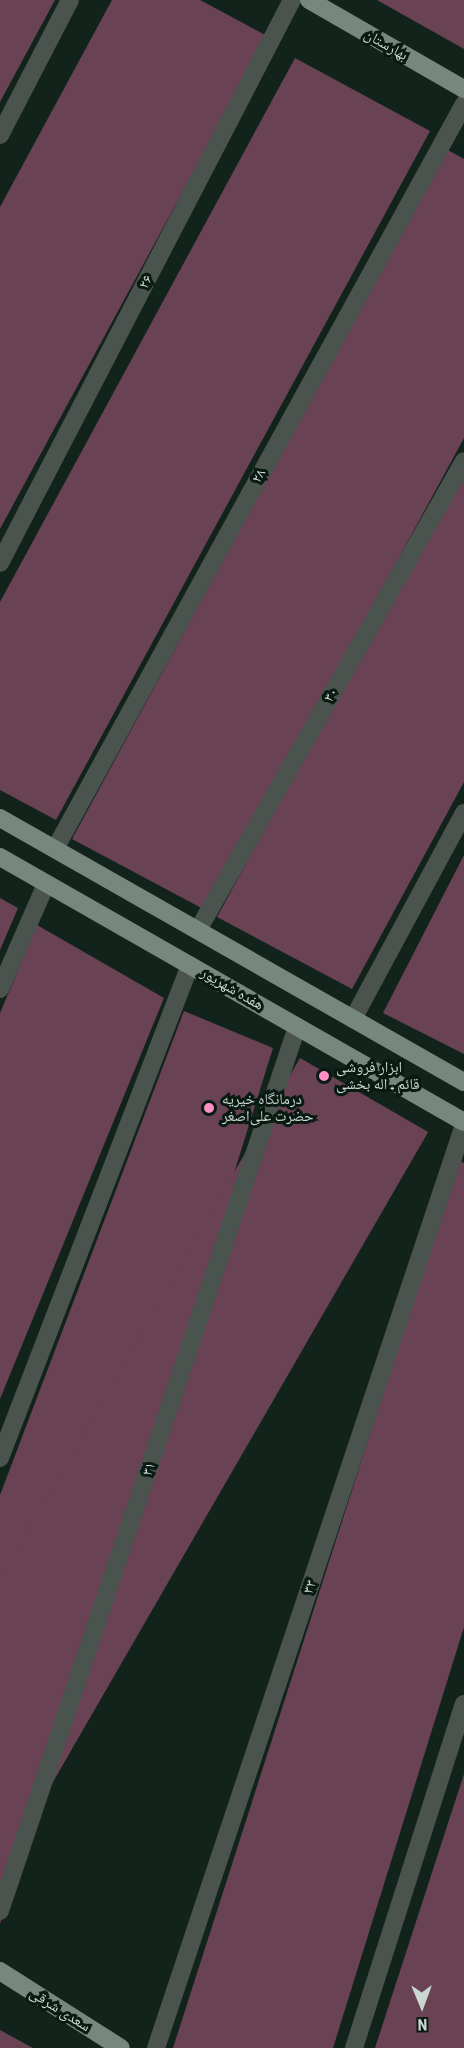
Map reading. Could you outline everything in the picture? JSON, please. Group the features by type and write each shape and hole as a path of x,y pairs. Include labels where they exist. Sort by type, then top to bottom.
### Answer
{"main road":[{"name":"بهارستان","path":"309,0 464,89"},
{"path":"0,818 464,1082"},
{"name":"هفده شهریور","path":"0,857 464,1124"},
{"name":"سعدی شرقی","path":"0,1971 121,2048"}],"street":[{"path":"0,135 70,0"},
{"name":"۲۶","path":"0,563 291,0"},
{"name":"۲۸","path":"55,849 464,104"},
{"name":"۳۰","path":"198,930 464,460"},
{"path":"353,1019 464,813"},
{"path":"0,989 46,884"},
{"path":"0,1458 190,965"},
{"name":"۳۱","path":"0,1911 297,1027"},
{"name":"۳۳","path":"156,2048 464,1124"},
{"path":"354,2048 464,1704"}],"building":[{"path":"0,0 55,0 0,102"},
{"path":"112,0 200,0 267,36 0,529 0,207"},
{"path":"377,0 464,0 464,49"},
{"path":"295,58 430,131 56,820 0,790 0,602"},
{"path":"446,149 464,159 464,438 207,911 72,839"},
{"path":"464,461 464,782 352,989 217,917"},
{"path":"464,855 464,1054 383,1013"},
{"path":"0,898 18,908 0,950"},
{"path":"37,925 164,998 0,1399 0,1013"},
{"path":"184,1011 273,1048 0,1924 0,1495"},
{"path":"300,1058 428,1132 0,1874 0,1578"},
{"path":"458,1160 464,1163 464,1627 333,2048 173,2048"},
{"path":"464,1774 464,2048 375,2048"},
{"path":"0,2030 33,2048 0,2048"}],"place":[{"name":"ابزار فروشی قائم ـ اله بخشی","path":"324,1076"},
{"name":"درمانگاه خیریه حضرت علی‌اصغر","path":"209,1108"}]}
